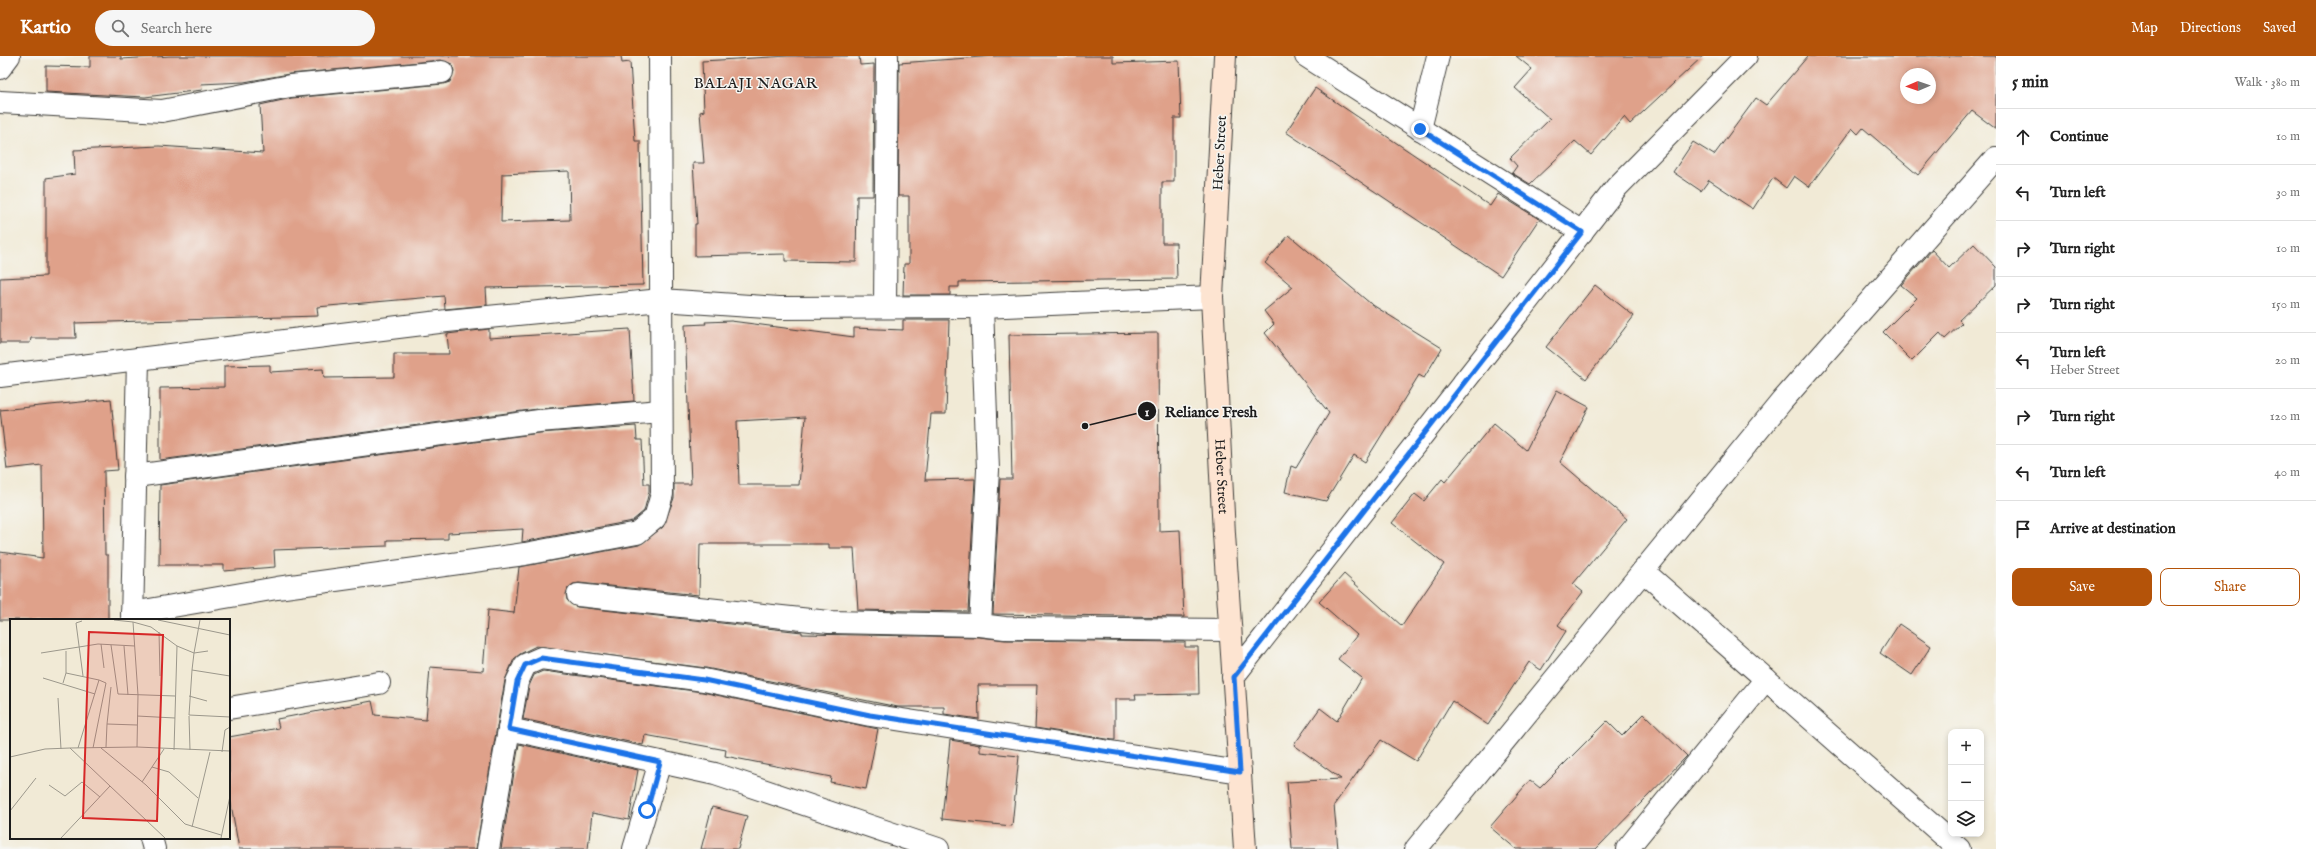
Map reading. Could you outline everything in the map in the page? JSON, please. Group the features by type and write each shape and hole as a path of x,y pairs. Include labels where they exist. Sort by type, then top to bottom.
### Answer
{"street":[{"path":"0,68 9,56"},
{"path":"138,359 132,616 277,588 526,554 638,532 655,518 662,494 660,56"},
{"path":"885,307 887,56"},
{"name":"Heber Street","path":"1225,56 1212,297 1230,630 1245,849"},
{"path":"1306,56 1582,232"},
{"path":"1420,129 1438,56"},
{"path":"1234,677 1616,188 1746,56"},
{"path":"0,102 162,111 290,86 442,72"},
{"path":"1416,849 1782,401 1996,158"},
{"path":"0,376 447,321 661,300 779,308 982,307 1212,297"},
{"path":"980,625 988,470 982,307"},
{"path":"135,476 539,421 661,411"},
{"path":"1643,571 1959,849"},
{"path":"578,595 828,622 980,625 1005,628 1230,630"},
{"path":"488,849 517,682 525,665 541,658 704,680 870,715 1240,772"},
{"path":"1627,849 1766,679"},
{"path":"230,708 379,683"},
{"path":"509,729 715,774 938,849"},
{"path":"634,849 660,762"},
{"path":"151,839 154,849"}],"building":[{"path":"90,56 121,56 121,59 169,56 621,56 622,63 630,62 635,141 640,141 643,285 486,288 487,305 445,309 444,296 317,307 318,316 75,323 76,338 31,338 30,343 0,343 0,278 46,276 46,178 75,174 74,150 159,146 263,153 260,105 292,98 443,84 450,82 454,71 452,64 441,60 289,74 244,82 201,84 202,90 145,97 46,92 46,66 90,67","holes":["569,171 570,220 501,222 502,174"]},
{"path":"788,56 859,56 860,65 874,64 873,196 857,196 856,262 785,261 785,254 695,256 695,224 697,224 693,163 704,163 700,112 704,111 702,61"},
{"path":"995,56 1113,56 1113,63 1179,61 1181,118 1174,118 1174,182 1162,182 1162,243 1176,243 1177,279 959,282 959,287 950,287 950,295 903,295 904,264 909,264 909,196 898,196 899,63"},
{"path":"1516,56 1703,56 1630,124 1624,117 1591,155 1575,141 1530,184 1512,173 1517,166 1510,158 1550,119 1515,88 1532,69"},
{"path":"1808,56 1996,56 1996,129 1972,111 1918,175 1863,128 1858,134 1852,128 1809,187 1794,176 1786,188 1773,178 1753,209 1709,180 1701,191 1673,172 1693,142 1714,155 1756,98 1766,105"},
{"path":"1315,88 1490,206 1498,194 1539,219 1501,276 1286,132"},
{"path":"1289,235 1371,304 1442,348 1424,378 1419,375 1365,462 1354,455 1326,501 1285,492 1291,466 1296,468 1329,413 1265,333 1274,324 1264,311 1293,287 1265,263"},
{"path":"1974,244 1996,267 1996,285 1959,320 1962,323 1945,339 1940,333 1912,361 1883,332 1917,298 1901,285 1932,250 1949,268"},
{"path":"1595,285 1634,316 1586,379 1546,347"},
{"path":"903,320 949,320 946,414 931,414 925,480 975,479 968,612 858,610 854,548 829,548 829,544 700,544 699,595 579,583 573,584 568,588 566,594 567,600 577,607 802,632 802,634 979,637 1005,640 1185,642 1185,647 1198,647 1199,694 1135,695 1136,699 1115,699 1115,740 1113,740 1035,728 1037,685 978,685 979,719 944,714 944,707 898,707 706,668 536,646 520,654 514,659 505,680 476,849 239,849 230,799 230,737 279,728 277,719 372,701 375,715 426,720 430,667 483,671 488,610 514,613 519,567 639,545 663,527 674,498 674,484 691,484 685,325 706,324 705,322 731,321 854,337 854,328 903,330","holes":["805,417 799,485 739,485 737,421"]},
{"path":"489,329 489,338 630,329 634,401 537,409 160,460 160,388 224,387 224,366 270,365 270,372 323,369 324,378 394,377 394,354 449,354 447,334"},
{"path":"1158,333 1159,531 1180,530 1184,617 993,614 1000,479 1012,479 1009,335"},
{"path":"1557,390 1589,407 1560,462 1627,519 1573,584 1583,592 1558,625 1566,631 1541,670 1529,662 1488,725 1452,701 1416,761 1381,740 1334,805 1338,849 1292,849 1287,782 1341,779 1294,745 1320,708 1337,721 1362,678 1338,659 1357,635 1319,602 1344,574 1402,626 1444,564 1392,523 1415,494 1424,501 1442,479 1445,482 1494,423 1526,450"},
{"path":"111,399 118,470 104,471 105,555 108,555 108,619 0,620 0,552 43,558 42,465 7,469 0,410"},
{"path":"636,426 637,440 642,440 644,484 649,484 649,492 644,511 632,521 522,542 523,529 448,533 448,539 387,540 387,546 274,550 275,567 224,571 224,565 159,565 160,485 540,433"},
{"path":"1899,624 1931,646 1912,675 1880,653"},
{"path":"543,671 702,692 878,729 866,789 830,782 831,777 725,756 726,750 645,735 643,745 523,719 529,686 534,675"},
{"path":"1644,714 1687,756 1596,849 1516,849 1490,827 1530,780 1540,788 1607,721 1622,736"},
{"path":"950,740 980,745 980,752 1019,756 1012,826 942,819"},
{"path":"519,744 638,770 629,820 592,813 588,849 501,849"},
{"path":"712,807 747,816 738,849 701,849"}],"place":[{"name":"Reliance Fresh","path":"1085,426"}],"district":[{"name":"BALAJI NAGAR","path":"756,83"}],"route":[{"path":"647,810 660,762 509,729 517,682 525,665 541,658 704,680 870,715 1240,772 1234,677 1427,433 1582,232 1420,129"}]}
